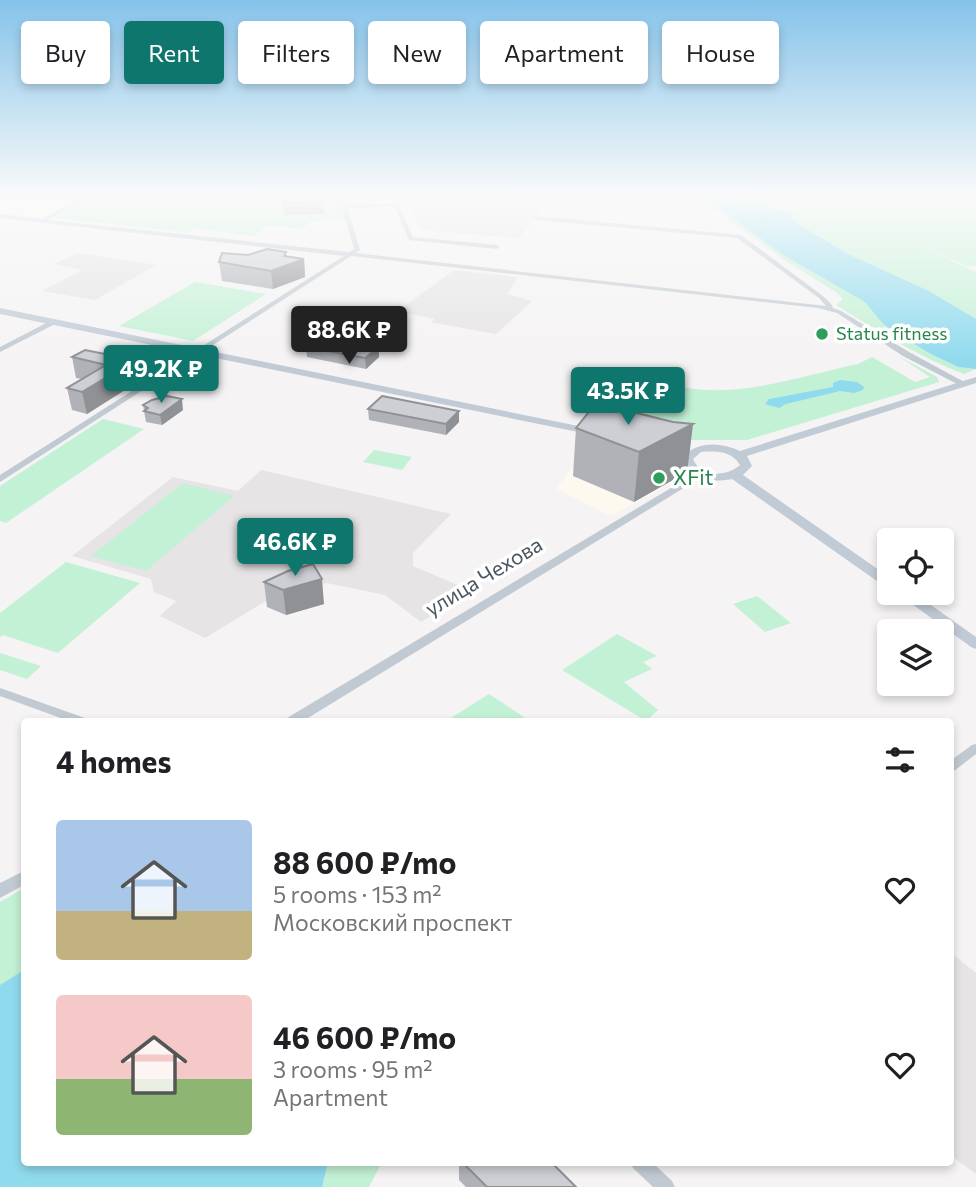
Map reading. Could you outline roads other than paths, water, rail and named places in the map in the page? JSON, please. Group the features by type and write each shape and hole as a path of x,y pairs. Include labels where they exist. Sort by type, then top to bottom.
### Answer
{"main road":[{"path":"0,310 608,435"},
{"path":"740,455 746,466 735,475 724,477 701,474 687,463 687,458 698,449 720,448 740,455 970,382"},
{"path":"677,450 691,453"},
{"path":"735,475 877,575"},
{"path":"921,605 976,644"}],"street":[{"path":"337,251 829,308 970,382"},
{"path":"0,478 355,251"},
{"path":"760,251 821,297 829,308"},
{"path":"0,350 55,322"},
{"name":"улица Чехова","path":"297,718 701,474"},
{"path":"0,692 73,718"},
{"path":"954,765 976,748"},
{"path":"0,891 21,879"},
{"path":"643,1166 666,1187"}],"water":[{"path":"778,251 843,251 929,291 976,319 976,369 958,367 927,352 884,325 865,302"},
{"path":"840,380 857,382 864,387 863,390 854,393 840,391 779,408 765,404 769,399 833,387 833,383"},
{"path":"21,972 21,1166 327,1166 322,1187 0,1187 0,985"}],"place":[{"name":"Status fitness","path":"822,334"},
{"name":"XFit","path":"659,478"}]}
